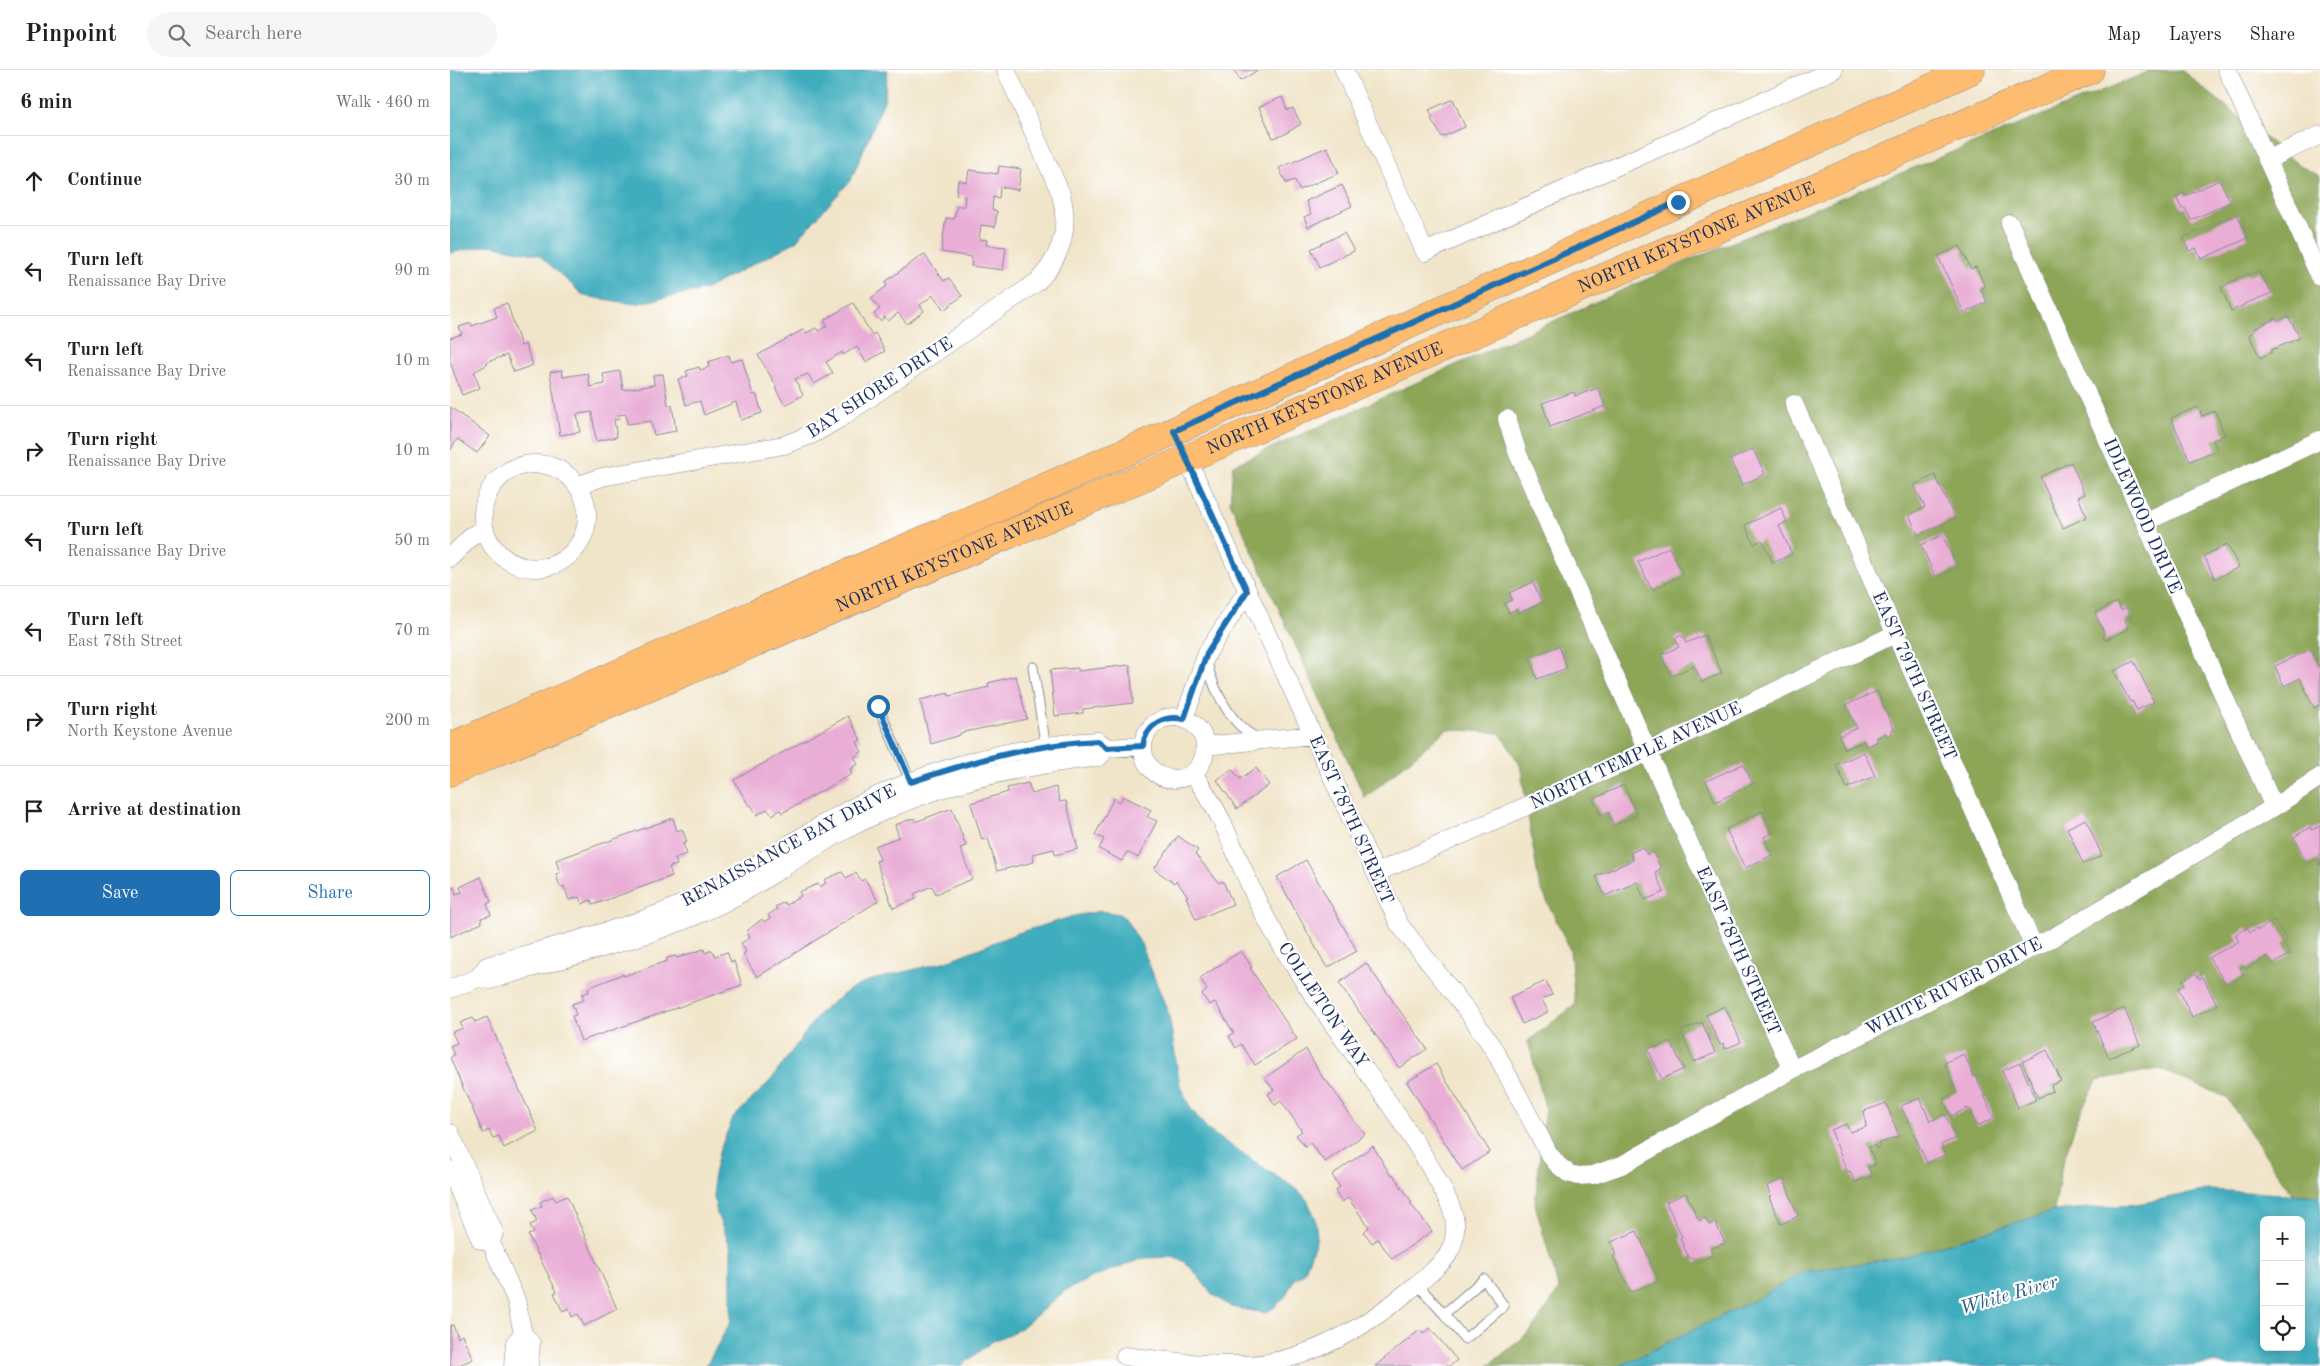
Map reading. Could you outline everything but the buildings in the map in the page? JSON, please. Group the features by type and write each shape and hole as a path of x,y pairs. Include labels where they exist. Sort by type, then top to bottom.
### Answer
{"main road":[{"name":"NORTH KEYSTONE AVENUE","path":"450,772 1180,445 1970,70"},
{"name":"NORTH KEYSTONE AVENUE","path":"450,747 2090,70"}],"street":[{"name":"BAY SHORE DRIVE","path":"577,486 602,477 769,448 813,434 839,419 1037,282 1049,269 1061,246 1066,211 1061,194 1006,70"},
{"path":"1344,70 1425,252 1833,70"},
{"path":"2227,70 2320,276"},
{"path":"2267,160 2320,135"},
{"name":"IDLEWOOD DRIVE","path":"2010,224 2274,808"},
{"name":"EAST 79TH STREET","path":"1794,404 2034,947"},
{"name":"EAST 78TH STREET","path":"1507,419 1518,454 1648,752 1792,1070"},
{"path":"2145,522 2320,440"},
{"name":"EAST 78TH STREET","path":"1180,445 1392,911 1406,934 1469,1013 1495,1051 1549,1154 1568,1173 1578,1176"},
{"path":"528,464 551,467 566,474 577,486 586,509 586,527 575,549 560,561 537,568 518,565 498,552 485,530 484,514 486,499 494,484 512,469 528,464"},
{"path":"450,558 473,535 485,530"},
{"path":"1184,719 1206,656 1247,591"},
{"name":"NORTH TEMPLE AVENUE","path":"1376,873 1648,752 1895,634"},
{"path":"1168,717 1184,719 1200,732 1205,746 1202,763 1188,777 1175,780 1157,775 1147,764 1143,746 1149,729 1168,717"},
{"path":"1205,746 1313,735"},
{"name":"RENAISSANCE BAY DRIVE","path":"450,989 478,978 490,980 629,941 707,911 753,887 914,789 970,779 1047,754 1099,757 1107,748 1143,746"},
{"name":"COLLETON WAY","path":"1193,773 1216,811 1258,902 1294,967 1402,1122 1442,1189 1455,1219 1455,1234 1448,1256 1416,1284"},
{"name":"WHITE RIVER DRIVE","path":"1578,1176 1593,1175 1622,1166 1792,1070 2034,947 2274,808 2320,776"},
{"path":"450,1133 494,1232 491,1243 516,1300 523,1334 531,1343 529,1366"},
{"path":"450,1170 481,1240 491,1243"},
{"path":"1125,1356 1223,1365 1251,1365 1281,1360 1324,1346 1380,1314 1416,1284"},
{"path":"513,1366 515,1343 523,1334"}],"lane":[{"path":"1206,656 1213,685 1226,707 1252,736 1262,740"},
{"path":"1033,667 1047,754"},
{"path":"878,706 914,789"},
{"path":"1416,1284 1465,1339 1504,1306 1484,1279 1444,1314"}],"green space":[{"path":"2181,70 2300,166 2320,176 2320,1196 2292,1194 2226,1097 2158,1069 2097,1080 2077,1119 2062,1165 2054,1211 1904,1257 1803,1272 1758,1298 1620,1366 1488,1366 1531,1331 1559,1290 1535,1204 1545,1107 1528,1041 1575,1005 1570,950 1539,884 1520,765 1500,733 1447,729 1365,798 1230,502 1233,465 1694,258 2150,71"}],"water":[{"path":"450,70 888,70 884,101 851,180 795,242 706,289 634,304 584,296 539,255 490,245 450,253"},
{"path":"1101,911 1119,914 1125,918 1141,944 1169,1015 1180,1086 1191,1109 1209,1131 1299,1191 1307,1200 1315,1217 1317,1238 1304,1273 1294,1279 1285,1297 1275,1307 1265,1313 1231,1307 1211,1293 1185,1262 1175,1257 1144,1258 1093,1277 1065,1291 1020,1329 991,1342 961,1366 706,1366 731,1321 731,1248 717,1214 714,1196 713,1179 719,1152 733,1118 771,1080 821,1011 849,990 868,981 944,962 1018,933 1074,916"},
{"name":"White River","path":"2208,1190 2320,1196 2320,1366 2228,1366 2214,1363 2185,1366 1620,1366 1758,1298 1803,1272 1904,1257 2054,1211 2137,1204"}],"route":[{"path":"878,706 911,782 960,764 1046,746 1098,741 1107,748 1143,746 1149,729 1159,721 1168,717 1184,719 1207,653 1247,591 1174,431 1678,202"}]}
